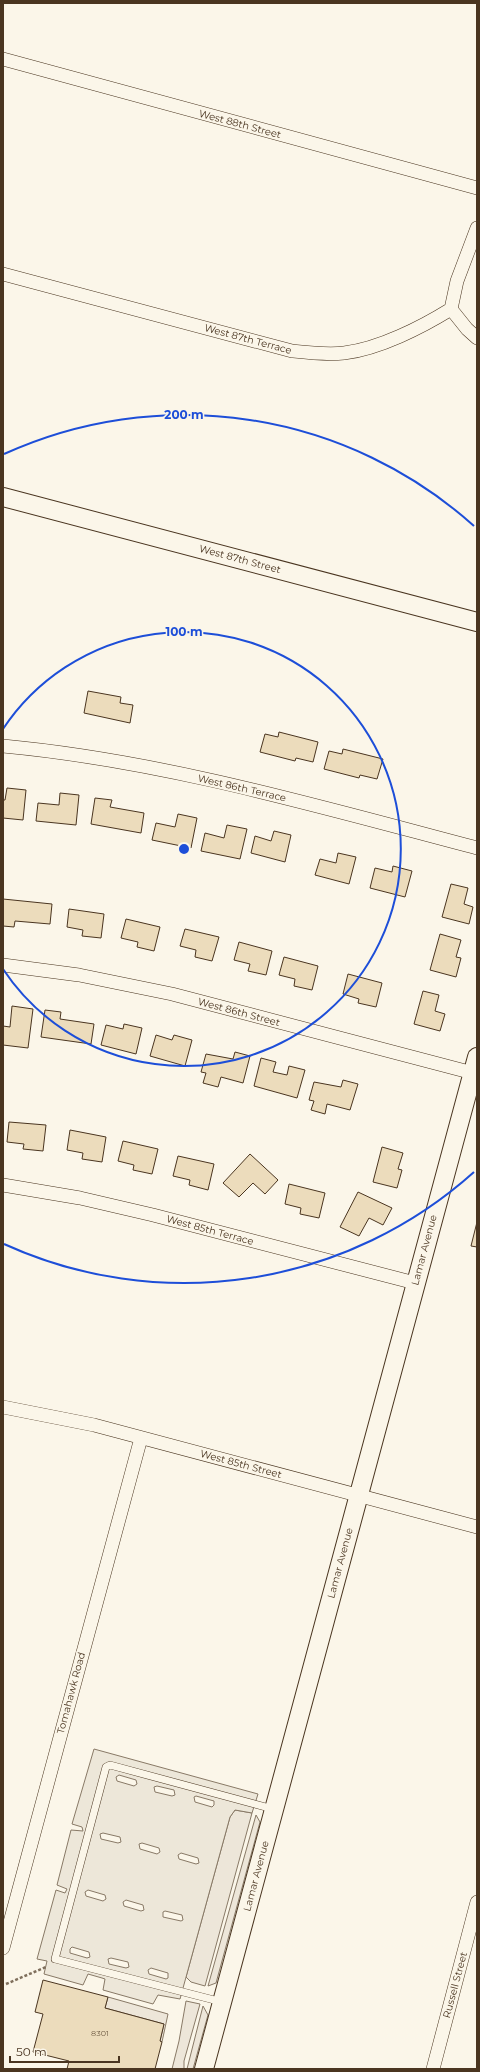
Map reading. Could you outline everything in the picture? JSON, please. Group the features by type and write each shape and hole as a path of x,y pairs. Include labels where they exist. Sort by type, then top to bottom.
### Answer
{"street":[{"name":"West 88th Street","path":"3,59 477,188"},
{"path":"477,228 457,281 451,309 467,329 477,338"},
{"name":"West 87th Terrace","path":"3,274 292,351 318,354 344,353 374,346 438,317 451,309"},
{"name":"West 87th Street","path":"3,497 477,622"},
{"name":"West 86th Terrace","path":"3,746 108,760 209,780 477,848"},
{"name":"West 86th Street","path":"3,965 79,976 172,994 475,1065"},
{"name":"Lamar Avenue","path":"204,2069 475,1065"},
{"name":"West 85th Terrace","path":"3,1185 80,1198 153,1215 415,1283"},
{"name":"West 85th Street","path":"3,1407 38,1412 141,1438 477,1527"},
{"name":"Tomahawk Road","path":"3,1948 141,1438"},
{"name":"Russell Street","path":"433,2069 477,1902"}],"lane":[{"path":"222,2002 55,1959 106,1767 110,1765 274,1809"}],"path":[{"path":"6,1984 46,1967"}],"shaded area":[{"path":"94,1749 258,1794 252,1813 235,1810 230,1817 180,1999 158,1995 153,2004 103,1990 105,1979 88,1974 83,1985 44,1974 47,1961 37,1959 56,1890 65,1893 67,1889 57,1885 71,1830 83,1831 82,1827 72,1824","holes":["119,1775 136,1780 137,1784 134,1786 117,1781 116,1777","157,1786 174,1790 175,1795 172,1796 155,1792 154,1787","196,1796 214,1801 214,1805 212,1807 195,1802 194,1797","103,1833 120,1837 121,1842 118,1843 101,1839 100,1834","142,1843 159,1848 160,1852 157,1854 140,1849 139,1844","181,1853 198,1858 199,1863 196,1864 179,1859 178,1855","88,1890 105,1895 106,1899 103,1901 86,1896 85,1892","126,1900 143,1905 144,1910 141,1911 124,1906 123,1902","165,1911 182,1915 183,1920 181,1921 163,1917 163,1912","72,1947 89,1952 90,1957 87,1958 70,1953 70,1949","111,1958 128,1962 129,1967 126,1968 109,1964 108,1959","151,1968 168,1973 168,1978 166,1979 149,1974 148,1970"]},
{"path":"235,1810 252,1813 205,1986 191,1982 186,1977 230,1817"},
{"path":"256,1815 260,1822 216,1983 208,1986"},
{"path":"108,1997 168,2014 162,2042 160,2041 164,2024 105,2008"},
{"path":"186,2001 200,2004 184,2061 184,2069 172,2069 179,2041"},
{"path":"203,2006 208,2015 193,2069 187,2069"}],"building":[{"path":"88,691 121,697 120,703 133,705 130,723 84,713"},
{"path":"279,732 318,742 313,762 296,758 295,761 260,752 265,734 278,737"},
{"path":"343,749 383,759 377,779 360,775 359,778 324,769 329,751 342,754"},
{"path":"7,788 26,790 23,820 3,818 3,800 5,800"},
{"path":"60,793 79,795 76,825 36,821 38,803 59,805"},
{"path":"95,798 112,800 110,807 144,813 141,833 91,824"},
{"path":"178,814 197,818 191,848 152,840 156,823 175,827"},
{"path":"227,825 247,829 240,859 201,851 205,833 224,838"},
{"path":"274,831 291,835 285,862 251,853 255,836 271,841"},
{"path":"338,853 356,857 349,884 315,875 320,859 336,863"},
{"path":"393,866 412,871 405,897 370,888 375,868 392,872"},
{"path":"451,884 468,888 464,904 473,907 469,924 442,917"},
{"path":"3,899 52,904 50,924 15,921 14,927 3,926"},
{"path":"69,909 104,914 101,938 82,936 83,930 67,927"},
{"path":"126,919 160,927 154,951 137,947 138,942 121,938"},
{"path":"185,929 219,937 212,961 195,957 196,950 180,946"},
{"path":"440,934 461,940 456,957 461,958 456,977 430,970"},
{"path":"239,942 272,951 266,975 248,971 250,964 234,960"},
{"path":"284,957 318,966 312,990 294,986 295,979 279,975"},
{"path":"348,974 382,983 376,1007 358,1003 359,999 343,994"},
{"path":"423,991 439,995 435,1011 445,1014 440,1031 414,1024"},
{"path":"12,1006 33,1009 28,1048 3,1045 3,1026 10,1027"},
{"path":"45,1010 61,1012 60,1019 94,1024 91,1044 41,1037"},
{"path":"124,1024 142,1028 136,1054 101,1045 106,1025 123,1029"},
{"path":"156,1035 172,1040 174,1035 192,1040 185,1066 150,1056"},
{"path":"235,1052 250,1056 243,1083 221,1077 218,1087 203,1083 206,1073 201,1072 206,1054 233,1059"},
{"path":"261,1058 276,1062 273,1072 287,1075 289,1066 305,1070 297,1098 254,1086"},
{"path":"343,1080 358,1084 350,1110 327,1104 325,1114 311,1110 314,1101 309,1100 314,1082 341,1087"},
{"path":"9,1122 46,1125 43,1151 23,1149 24,1144 7,1142"},
{"path":"70,1130 106,1137 102,1162 82,1159 83,1153 67,1150"},
{"path":"123,1141 158,1149 152,1174 133,1170 134,1165 118,1161"},
{"path":"382,1147 403,1153 398,1169 402,1170 397,1188 373,1182"},
{"path":"250,1154 278,1180 265,1194 253,1183 239,1197 223,1183"},
{"path":"178,1156 214,1164 208,1190 189,1185 190,1180 173,1176"},
{"path":"289,1184 325,1193 319,1218 300,1214 301,1208 285,1204"},
{"path":"358,1192 392,1208 383,1225 369,1218 359,1236 340,1227"},
{"path":"477,1222 477,1247 471,1246"},
{"path":"43,1980 108,1997 105,2008 164,2024 160,2041 162,2042 155,2069 67,2069 69,2061 33,2052 43,2014 35,2012"}]}
